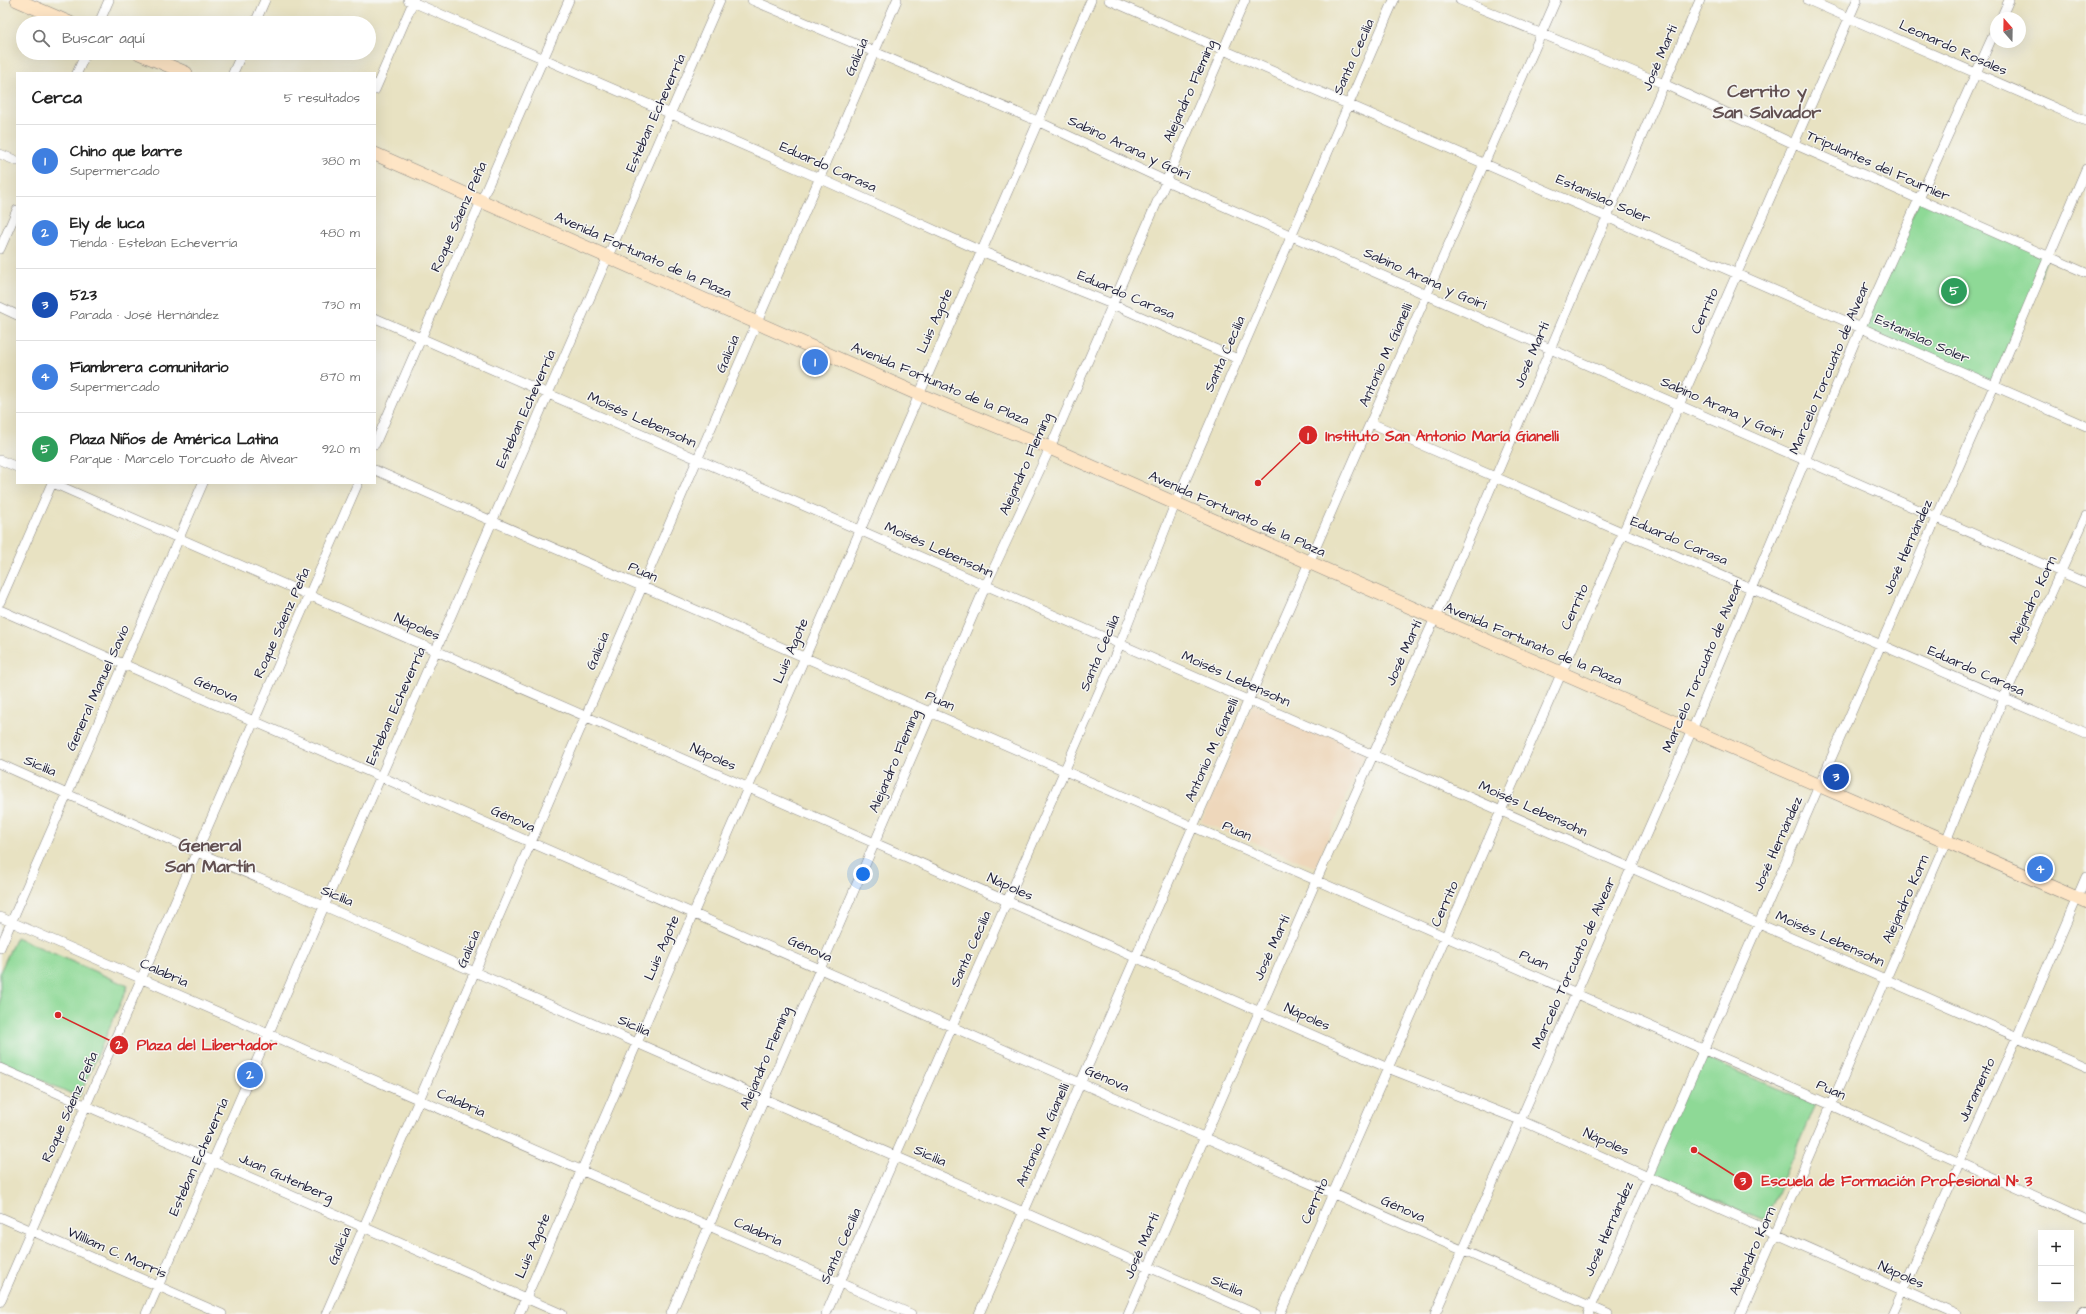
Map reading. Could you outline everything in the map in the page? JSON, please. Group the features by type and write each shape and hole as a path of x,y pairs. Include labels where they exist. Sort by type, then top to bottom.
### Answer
{"main road":[{"path":"17,0 54,16"},
{"path":"155,60 184,72"},
{"name":"Avenida Fortunato de la Plaza","path":"376,154 918,394 1050,448 1946,842 2082,900"}],"street":[{"path":"102,16 109,0"},
{"path":"258,16 265,0"},
{"name":"Roque Sáenz Peña","path":"376,442 569,0"},
{"name":"Esteban Echeverría","path":"146,1314 720,0"},
{"name":"Sabino Arana y Goiri","path":"752,0 1037,121 1166,181 2086,583"},
{"name":"Galicia","path":"326,1314 897,0"},
{"name":"Luis Agote","path":"519,1314 918,394 1091,0"},
{"name":"Estanislao Soler","path":"1109,0 2086,426"},
{"name":"Alejandro Fleming","path":"671,1314 986,585 1050,448 1245,0"},
{"name":"Santa Cecilia","path":"826,1314 1120,644 1175,504 1394,0"},
{"name":"Tripulantes del Fournier","path":"1460,0 1664,84 1794,144 2086,273"},
{"name":"Antonio M. Gianelli","path":"979,1314 1542,35 1556,0"},
{"name":"José Martí","path":"1128,1314 1316,881 1435,618 1700,0"},
{"name":"Leonardo Rosales","path":"1808,0 2086,121"},
{"name":"Cerrito","path":"1280,1314 1857,0"},
{"path":"2004,12 2009,0"},
{"path":"376,88 412,1"},
{"name":"Eduardo Carasa","path":"412,1 819,178 981,251 1112,304 1238,359"},
{"name":"Marcelo Torcuato de Alvear","path":"1435,1314 1692,730 1861,327 1990,42"},
{"path":"77,72 83,60"},
{"path":"233,72 239,60"},
{"path":"0,154 16,161"},
{"path":"2048,256 2086,169"},
{"path":"0,249 16,212"},
{"name":"José Hernández","path":"1589,1310 1994,386 2048,256"},
{"path":"0,307 16,314"},
{"name":"Moisés Lebensohn","path":"376,318 2086,1067"},
{"name":"Eduardo Carasa","path":"1371,423 2086,734"},
{"path":"0,460 16,467"},
{"name":"Puan","path":"376,470 1831,1105 1958,1163 2085,1216"},
{"path":"0,602 53,484"},
{"name":"Nápoles","path":"55,484 1259,1012 1388,1068 1520,1120 1776,1232 1901,1291 1957,1314"},
{"name":"General Manuel Savio","path":"0,948 203,484"},
{"name":"Roque Sáenz Peña","path":"0,1302 358,484"},
{"name":"Alejandro Korn","path":"1740,1314 1946,842 2004,698 2086,516"},
{"name":"Génova","path":"0,610 1463,1250 1589,1310 1608,1314"},
{"name":"Sicilia","path":"0,764 68,793 196,852 324,906 1256,1314"},
{"name":"Juramento","path":"1891,1314 1958,1163 2082,900 2086,877"},
{"name":"Calabria","path":"0,916 141,979 911,1314"},
{"name":"Juan Gutenberg","path":"0,1068 562,1314"},
{"name":"William C. Morris","path":"0,1217 222,1314"}],"shaded area":[{"path":"1253,704 1366,751 1315,867 1201,822"}],"green space":[{"path":"1920,199 2048,256 1994,386 1861,327"},
{"path":"16,937 128,986 79,1097 0,1062 0,972"},
{"path":"1700,1056 1815,1104 1765,1221 1650,1172"}],"place":[{"name":"Plaza Niños de América Latina","path":"1954,291"},
{"name":"Chino que barre","path":"815,362"},
{"name":"Instituto San Antonio María Gianelli","path":"1258,483"},
{"name":"523","path":"1836,777"},
{"name":"Fiambrera comunitario","path":"2040,869"},
{"name":"Plaza del Libertador","path":"58,1015"},
{"name":"Ely de luca","path":"250,1075"},
{"name":"Escuela de Formación Profesional N° 3","path":"1694,1150"}],"district":[{"name":"Cerrito y San Salvador","path":"1767,101"},
{"name":"General San Martín","path":"210,855"}]}
